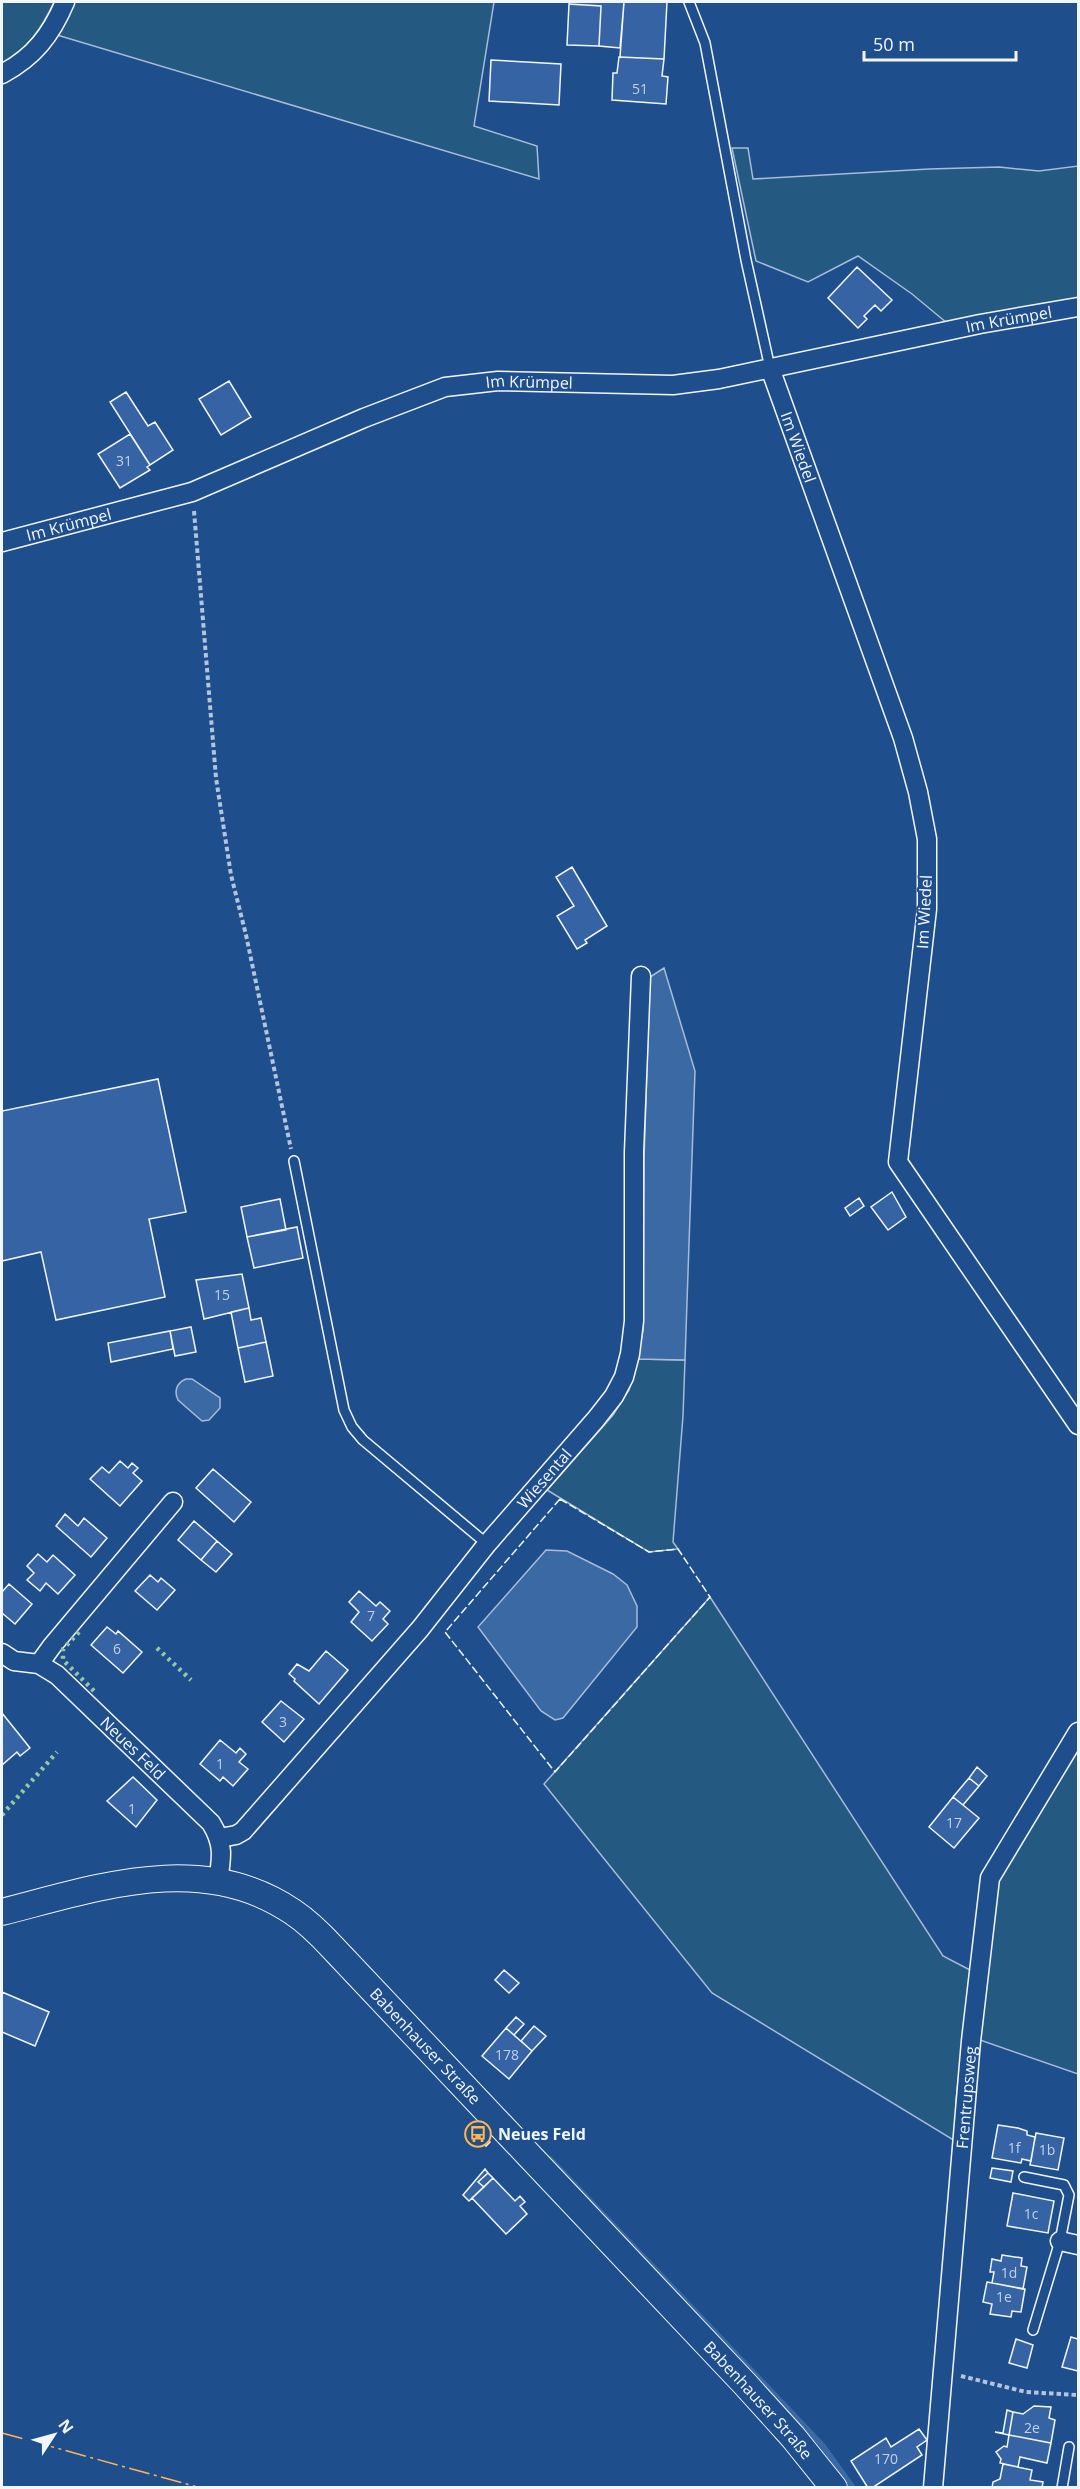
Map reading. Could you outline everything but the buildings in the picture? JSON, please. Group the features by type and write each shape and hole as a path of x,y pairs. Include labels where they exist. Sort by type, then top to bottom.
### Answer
{"main road":[{"name":"Babenhauser Straße","path":"2,1912 84,1892 156,1878 192,1877 238,1886 277,1902 305,1921 745,2384 834,2487"}],"street":[{"path":"2,74 19,65 53,30 65,2"},
{"name":"Im Krümpel","path":"2,542 192,492 364,418 445,387 498,381 674,385 719,379 980,324 1078,307"},
{"name":"Im Wiedel","path":"770,368 903,738 918,792 927,839 927,909 898,1162 1078,1425"},
{"name":"Wiesental","path":"220,1838 243,1831 420,1629 487,1544 596,1419 614,1396 624,1377 630,1354 634,1321 634,1152 641,976"},
{"path":"39,1664 173,1502"},
{"name":"Neues Feld","path":"2,1653 14,1661 39,1664 57,1675 211,1823 220,1838"},
{"name":"Frentrupsweg","path":"933,2487 971,2041 990,1878 1078,1732"},
{"path":"218,1881 222,1860 220,1838"},
{"path":"1059,2241 1078,2245"}],"lane":[{"path":"689,2 705,43 746,260 770,368"},
{"path":"294,1161 344,1410 352,1427 363,1440 487,1544"},
{"path":"1024,2177 1064,2185 1069,2195 1059,2241 1033,2330"},
{"path":"1062,2487 1069,2447"}],"path":[{"path":"192,492 216,778 231,875 294,1161"},
{"path":"943,2371 1026,2392 1078,2395"}],"shaded area":[{"path":"2,2 54,2 33,38 2,64"},
{"path":"72,2 494,2 474,126 537,146 539,179 57,35"},
{"path":"732,148 748,148 753,179 999,167 1039,171 1078,166 1078,299 947,323 912,294 858,256 808,282 756,261"},
{"path":"664,968 695,1071 685,1360 637,1359 643,1331 644,1159 650,977"},
{"path":"637,1359 685,1360 673,1542 678,1549 649,1552 547,1490 613,1415 629,1390"},
{"path":"186,1379 192,1379 220,1398 220,1408 209,1420 202,1421 178,1400 177,1388"},
{"path":"546,1550 567,1551 613,1574 627,1585 637,1606 637,1627 563,1718 555,1720 541,1711 478,1627"},
{"path":"710,1597 943,1956 970,1970 956,2101 955,2141 712,1993 544,1784"},
{"path":"1078,1745 1078,2074 980,2040 995,1881"}],"waterway":[{"path":"550,2159 822,2445 853,2488"}],"hedge":[{"path":"79,1632 63,1649 63,1660 95,1692"},
{"path":"157,1648 191,1680"},
{"path":"2,1815 57,1752"}],"fence":[{"path":"560,1499 649,1552 678,1549 710,1597 555,1772 445,1632 560,1499"}],"power":[{"path":"2,2433 201,2488"}],"place":[{"name":"Neues Feld","path":"478,2134"}]}
